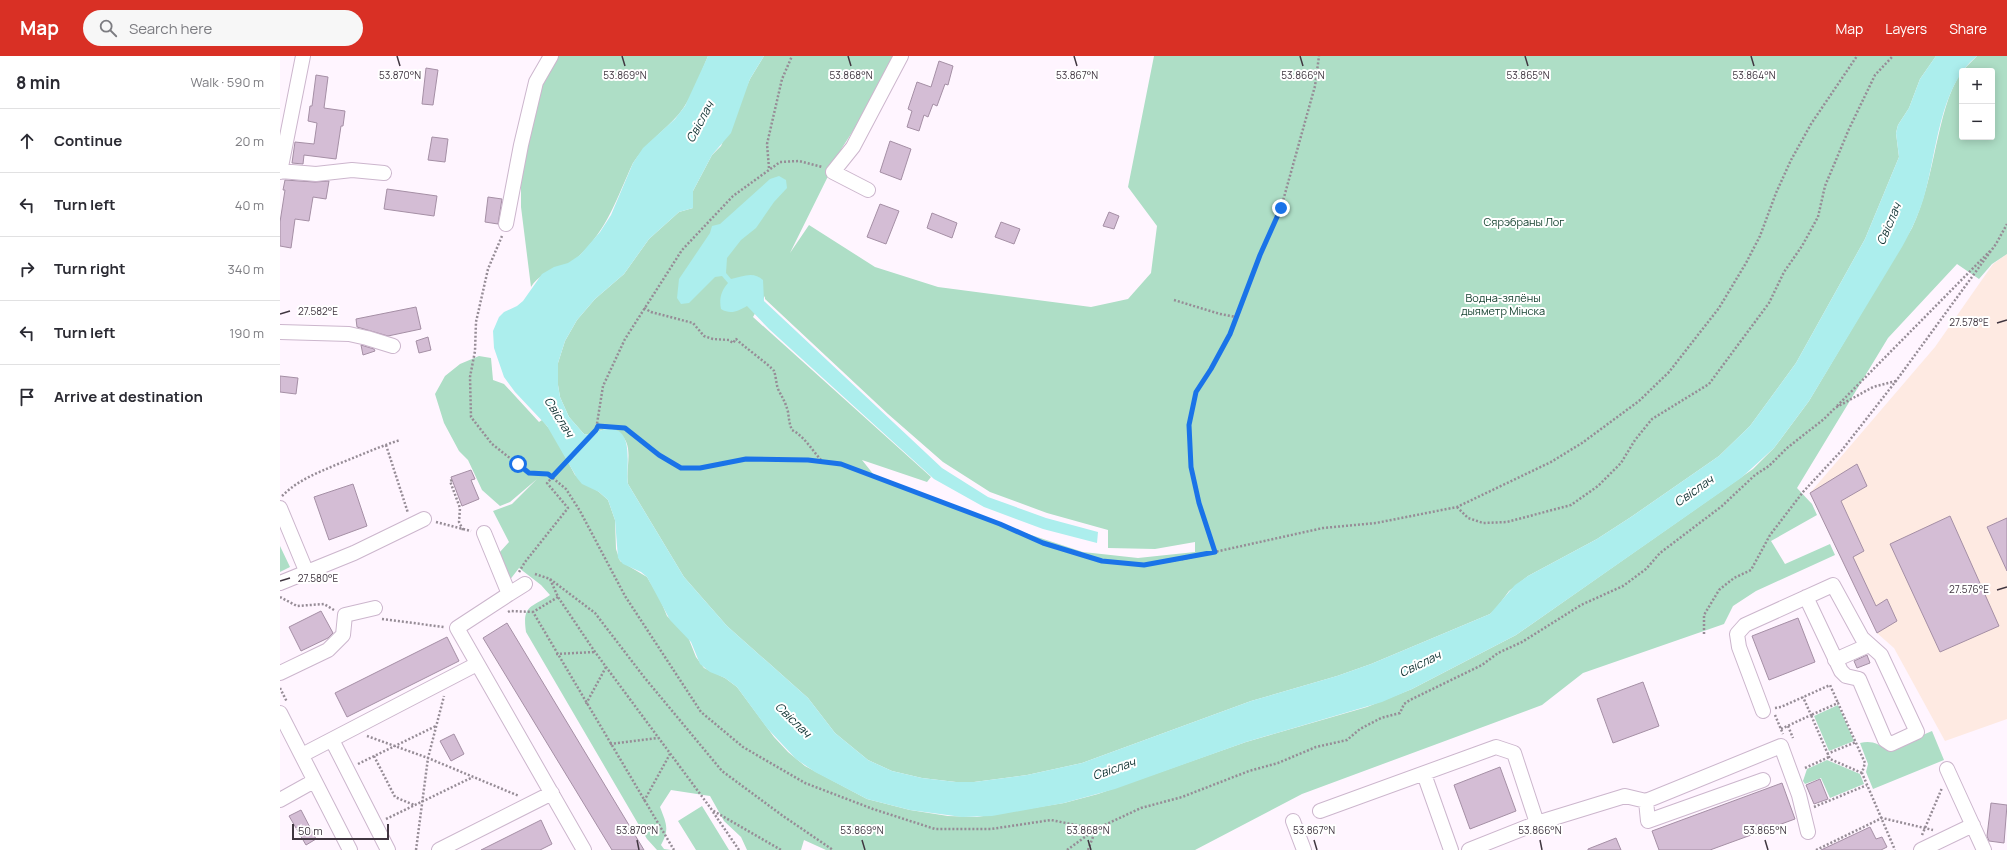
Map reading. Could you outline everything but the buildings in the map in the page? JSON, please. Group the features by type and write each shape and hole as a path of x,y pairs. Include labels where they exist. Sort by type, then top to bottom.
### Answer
{"street":[{"path":"303,56 280,171 316,174 352,170 384,173"},
{"path":"506,224 521,145 536,82 552,56"},
{"path":"868,190 833,172 853,147 902,56"},
{"path":"280,332 349,334 393,346"},
{"path":"280,508 307,573"},
{"path":"280,583 354,553 424,519"},
{"path":"484,532 510,594"},
{"path":"525,584 456,628 584,850"},
{"path":"1763,711 1739,647 1737,634 1745,625 1806,597 1833,585 1862,638 1881,655 1917,732 1891,744 1885,740 1859,680 1846,676 1841,671 1806,597"},
{"path":"280,673 328,650 343,635 345,615 375,608"},
{"path":"1835,660 1869,645"},
{"path":"302,755 477,664"},
{"path":"280,713 350,850"},
{"path":"332,740 388,850"},
{"path":"1469,850 1538,823 1625,796 1646,801 1781,746 1799,795 1808,832"},
{"path":"1320,811 1496,747 1514,753 1538,823"},
{"path":"1948,770 1984,850"},
{"path":"1424,774 1451,850"},
{"path":"1646,801 1648,821 1763,780"},
{"path":"280,800 314,781"},
{"path":"439,850 552,793"},
{"path":"1294,821 1304,850"},
{"path":"1921,850 1973,825"}],"path":[{"path":"769,169 767,144 782,79 792,56"},
{"path":"1215,552 1199,503 1191,467 1189,425 1196,392 1211,369 1230,334 1260,255 1281,208 1315,86 1319,56"},
{"path":"598,426 625,428 659,455 681,468 700,468 746,459 822,461 841,464 1000,524 1043,543 1102,561 1144,565 1215,552 1323,528 1376,523 1456,507 1544,465 1582,443 1639,402 1669,372 1719,308 1746,264 1760,236 1791,160 1811,124 1857,56"},
{"path":"1456,507 1468,518 1483,523 1507,522 1571,505 1598,486 1621,463 1635,440 1652,419 1709,384 1769,303 1784,272 1802,246 1818,217 1825,186 1875,75 1893,56"},
{"path":"525,562 568,508 546,482 596,430 598,426 603,386 625,338 682,250 734,196 780,162 798,161 818,165 833,172"},
{"path":"506,224 488,269 476,322 470,377 472,417 492,444 529,473 553,475 566,490 580,511 625,596 701,712 743,747 805,783 873,809 935,828 991,829 1051,820 1096,829"},
{"path":"1704,634 1704,615 1719,590 1734,578 1751,570 1770,535 1804,492 1842,450 1896,381 1996,244 2007,224"},
{"path":"1068,850 1096,829 1142,808 1182,797 1248,771 1278,763 1316,747 1347,740 1360,729 1381,718 1400,713 1404,704 1410,700 1482,665 1498,653 1522,642 1581,605 1623,586 1646,569 1660,553 1722,506 1755,475 1769,466 1787,448 1824,419 1996,244"},
{"path":"1174,300 1220,314 1236,317"},
{"path":"644,308 651,312 692,323 704,336 713,339 729,340 733,343 736,339 748,351 773,370 778,389 785,400 789,413 788,421 792,430 800,434 808,446 822,461"},
{"path":"1835,408 1873,388 1896,381"},
{"path":"280,498 291,488 312,474 400,440"},
{"path":"386,445 409,516"},
{"path":"452,480 450,481 462,507 459,522 463,530"},
{"path":"424,519 463,530 484,532"},
{"path":"521,570 550,579 595,613 644,677 722,771 783,816 833,850"},
{"path":"550,579 558,597 594,652 712,810 739,850"},
{"path":"504,615 510,611 533,612 558,597"},
{"path":"533,612 556,654 674,850"},
{"path":"556,654 594,652"},
{"path":"586,704 606,667"},
{"path":"1783,736 1773,708 1781,707 1830,685 1865,763 1862,773 1895,850"},
{"path":"416,850 428,758 443,696 450,693"},
{"path":"1803,697 1830,759 1862,773"},
{"path":"1781,729 1838,703"},
{"path":"346,769 436,726"},
{"path":"350,730 395,745 534,802"},
{"path":"610,744 658,738"},
{"path":"1805,768 1856,742"},
{"path":"644,801 670,754"},
{"path":"374,756 395,797 414,805"},
{"path":"1921,836 1948,770"},
{"path":"375,824 473,777"},
{"path":"1809,801 1812,808 1867,785"},
{"path":"712,810 781,850"},
{"path":"1816,850 1882,818 1952,835"},
{"path":"1088,850 1096,829"}],"shaded area":[{"path":"2007,254 2007,719 1945,741 1894,648 1877,633 1810,493 1935,347 1993,264"}],"green space":[{"path":"551,56 708,56 684,108 643,150 633,163 605,224 589,246 573,261 542,275 531,287 521,207 521,145"},
{"name":"Водна-зялёны дыяметр Мінска","path":"764,56 896,56 879,90 842,148 790,253 809,225 875,267 938,287 1091,307 1128,299 1151,273 1157,226 1128,187 1154,56 1936,56 1920,79 1909,108 1898,125 1896,133 1899,157 1865,239 1796,363 1750,426 1719,456 1597,539 1528,576 1509,591 1495,610 1490,614 1371,664 1337,676 1251,701 1082,763 1027,775 974,782 956,782 922,778 892,771 868,760 835,733 808,698 727,626 684,577 628,484 628,449 623,437 612,429 601,430 593,434 584,434 569,417 560,397 558,385 558,363 565,341 577,320 595,299 624,274 649,239 679,212 693,208 693,191 712,155 721,146 750,79","holes":["765,296 765,299 888,414 943,462 990,492 1047,513 1108,530 1108,548 1155,549 1195,542 1195,552 1138,558 1083,552 995,523 874,475 862,460 927,482 931,477 753,317"]},
{"path":"1977,56 2007,56 2007,254 1992,264 1979,279 1957,264 1888,338 1797,488 1812,504 1817,515 1771,541 1785,564 1830,544 1835,555 1756,591 1733,606 1724,624 1583,673 1542,705 1302,794 1195,850 826,850 804,840 801,850 747,850 741,837 724,821 710,796 671,790 660,807 666,826 664,839 661,845 664,849 671,850 657,850 647,839 526,632 525,617 529,608 550,595 541,585 519,568 509,581 499,553 509,542 493,511 512,504 537,479 510,502 500,506 482,490 468,460 459,451 444,423 435,394 445,376 460,364 479,356 491,358 493,380 504,384 539,422 542,420 552,432 575,475 608,500 615,520 616,549 620,561 647,577 660,599 667,616 688,637 696,657 704,668 725,678 737,687 774,737 788,752 805,766 867,799 910,810 948,816 977,817 1064,803 1098,794 1246,742 1367,707 1412,689 1516,635 1753,469 1774,448 1809,401 1912,228 1926,188 1946,107 1952,88 1959,76 1959,140 1995,140 1995,68 1965,68"},
{"path":"280,546 290,567 280,572"},
{"path":"1838,705 1854,741 1829,751 1814,716"},
{"path":"1932,731 1944,760 1873,789 1866,772 1868,764 1860,743 1875,743 1888,750"},
{"path":"1827,760 1860,774 1864,784 1830,798 1821,778 1805,784 1803,781 1807,769"},
{"path":"702,806 729,850 696,850 678,821"}],"water":[{"name":"Свіслач","path":"708,56 764,56 750,79 731,133 712,155 693,191 693,208 679,212 649,239 624,274 595,299 577,320 565,341 558,363 558,385 560,397 569,417 584,434 593,434 601,430 608,429 617,430 623,435 626,442 628,459 628,484 684,577 727,626 808,698 835,733 868,760 892,771 922,778 956,782 974,782 1027,775 1082,763 1251,701 1337,676 1371,664 1490,614 1515,585 1528,576 1597,539 1719,456 1750,426 1796,363 1865,239 1899,157 1896,133 1898,125 1909,108 1920,79 1936,56 1977,56 1965,68 1959,68 1959,77 1947,102 1941,121 1924,197 1909,235 1809,401 1774,448 1741,478 1516,635 1412,689 1382,702 1246,742 1115,789 1064,803 992,816 962,817 910,810 867,799 815,772 796,759 767,728 737,687 725,678 710,672 700,664 691,642 670,620 647,577 641,572 623,564 618,558 615,520 608,500 599,492 582,484 547,426 515,392 504,377 494,348 493,331 499,317 504,312 517,306 523,301 542,274 554,267 568,263 580,255 600,232 611,215 633,163 643,148 675,119 685,106"},
{"path":"779,176 786,180 787,188 774,202 756,228 741,240 727,258 726,273 731,279 752,275 760,277 763,280 764,301 942,468 988,497 1046,518 1098,532 1097,543 1043,529 984,507 934,479 769,329 747,306 731,312 721,309 721,295 728,283 722,276 715,277 689,303 681,304 677,298 679,279 710,233 712,226 720,224 770,179"}],"route":[{"path":"518,464 529,473 548,474 552,477 598,426 625,428 659,455 681,468 700,468 746,459 808,460 841,464 1000,524 1043,543 1102,561 1144,565 1215,552 1199,503 1191,467 1189,425 1196,392 1211,369 1230,334 1260,255 1281,208"}],"park label":[{"name":"Сярэбраны Лог","path":"1524,222"}]}
